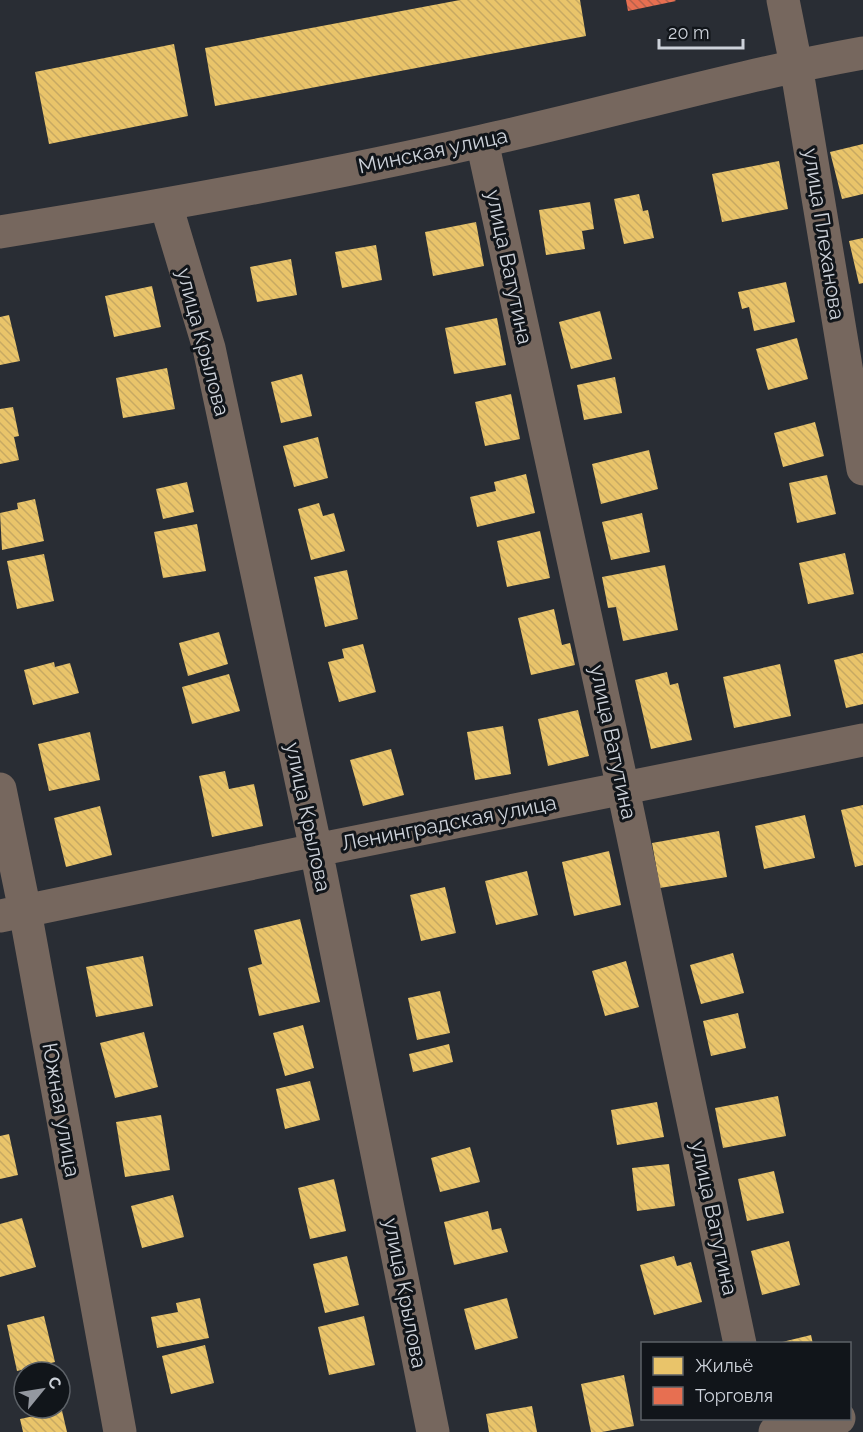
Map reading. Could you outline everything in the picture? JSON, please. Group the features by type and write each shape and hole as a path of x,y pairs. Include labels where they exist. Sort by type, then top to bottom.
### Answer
{"street":[{"name":"улица Плеханова","path":"783,0 796,65 863,469"},
{"name":"Минская улица","path":"0,232 166,206 482,141 796,65 863,53"},
{"name":"улица Ватутина","path":"482,141 623,789 740,1342"},
{"name":"улица Крылова","path":"166,206 208,348 316,850 433,1432"},
{"name":"Ленинградская улица","path":"12,914 316,850 863,740"},
{"name":"Южная улица","path":"0,789 12,914 120,1432"},
{"path":"775,1432 834,1420"}],"building: Жильё":[{"path":"460,0 580,0 586,36 215,106 205,48"},
{"path":"174,44 188,116 49,144 35,72"},
{"path":"863,144 863,194 842,199 830,152"},
{"path":"779,161 788,209 722,222 712,174"},
{"path":"639,194 643,211 648,210 654,238 624,244 614,199"},
{"path":"590,202 594,229 582,231 585,249 546,255 539,210"},
{"path":"476,222 484,266 433,276 425,232"},
{"path":"863,238 863,283 859,284 849,241"},
{"path":"376,245 382,280 342,288 335,252"},
{"path":"291,259 297,295 257,302 250,267"},
{"path":"786,282 795,322 754,331 749,307 742,309 738,292"},
{"path":"152,286 161,327 114,337 105,296"},
{"path":"600,311 612,359 571,369 559,322"},
{"path":"9,315 20,361 0,365 0,317"},
{"path":"497,318 506,365 454,374 445,328"},
{"path":"797,338 808,379 768,390 756,349"},
{"path":"167,368 175,409 123,418 116,378"},
{"path":"302,374 312,416 281,423 271,382"},
{"path":"615,377 622,413 584,420 577,385"},
{"path":"511,394 520,439 485,446 475,402"},
{"path":"13,407 19,436 14,437 19,460 0,464 0,409"},
{"path":"815,422 824,456 783,467 774,433"},
{"path":"318,437 328,478 294,487 283,446"},
{"path":"649,450 658,489 601,504 592,464"},
{"path":"526,474 535,513 477,527 470,497 496,491 494,482"},
{"path":"827,475 836,514 797,523 789,483"},
{"path":"187,482 194,512 163,519 156,489"},
{"path":"35,499 44,541 2,550 0,513 18,509 17,503"},
{"path":"319,503 323,516 334,513 345,551 311,560 298,509"},
{"path":"642,513 650,552 611,560 602,522"},
{"path":"197,524 206,571 163,578 154,532"},
{"path":"540,531 550,578 507,587 497,541"},
{"path":"845,553 854,594 808,604 799,563"},
{"path":"44,554 54,601 17,609 7,561"},
{"path":"665,565 678,630 623,641 616,607 608,608 602,577"},
{"path":"347,570 358,619 325,627 314,577"},
{"path":"554,609 562,645 570,643 575,665 531,675 518,618"},
{"path":"219,632 228,664 188,676 179,643"},
{"path":"363,644 376,692 339,702 328,662 344,658 342,649"},
{"path":"863,653 863,704 846,708 834,660"},
{"path":"54,662 55,667 70,663 79,693 33,705 24,670"},
{"path":"780,664 791,716 734,728 723,677"},
{"path":"667,672 670,685 678,683 692,740 651,749 635,680"},
{"path":"229,674 240,711 192,724 182,687"},
{"path":"578,710 589,756 548,766 538,719"},
{"path":"503,726 511,774 475,780 467,732"},
{"path":"90,732 100,780 49,791 38,744"},
{"path":"391,749 404,795 363,806 350,760"},
{"path":"225,771 229,789 254,784 263,826 212,837 199,776"},
{"path":"863,805 863,865 855,867 841,810"},
{"path":"100,806 112,855 66,867 54,818"},
{"path":"805,815 815,858 764,869 755,826"},
{"path":"719,831 727,877 660,888 652,843"},
{"path":"609,851 621,905 574,916 562,862"},
{"path":"527,871 538,915 496,925 485,881"},
{"path":"445,887 456,933 421,941 410,895"},
{"path":"300,919 320,1002 259,1016 248,968 262,964 254,930"},
{"path":"733,953 744,993 701,1004 690,965"},
{"path":"143,956 153,1006 96,1017 86,967"},
{"path":"626,961 639,1007 605,1016 592,971"},
{"path":"440,991 450,1033 417,1040 408,998"},
{"path":"738,1013 746,1048 711,1056 703,1021"},
{"path":"303,1025 314,1068 285,1076 273,1033"},
{"path":"144,1032 158,1087 115,1098 100,1043"},
{"path":"449,1044 453,1062 413,1072 409,1054"},
{"path":"310,1081 320,1120 285,1129 276,1089"},
{"path":"778,1096 786,1136 723,1148 715,1108"},
{"path":"657,1102 664,1137 617,1145 611,1110"},
{"path":"161,1115 170,1170 125,1177 116,1122"},
{"path":"9,1134 18,1175 0,1179 0,1136"},
{"path":"470,1147 480,1182 440,1192 431,1158"},
{"path":"669,1164 675,1206 637,1211 632,1168"},
{"path":"774,1171 784,1213 747,1221 738,1179"},
{"path":"334,1179 346,1231 310,1239 298,1188"},
{"path":"173,1195 184,1237 142,1248 131,1206"},
{"path":"488,1211 492,1230 501,1228 508,1252 454,1265 444,1222"},
{"path":"22,1218 36,1267 0,1277 0,1224"},
{"path":"789,1241 800,1285 762,1295 751,1251"},
{"path":"347,1256 359,1305 325,1313 313,1264"},
{"path":"674,1256 677,1266 691,1262 702,1302 654,1315 640,1265"},
{"path":"200,1298 209,1338 157,1348 151,1317 178,1312 176,1303"},
{"path":"507,1298 518,1338 475,1350 464,1309"},
{"path":"44,1316 55,1360 15,1360 7,1325"},
{"path":"364,1316 375,1365 329,1375 318,1327"},
{"path":"811,1335 813,1342 782,1342"},
{"path":"205,1345 214,1383 171,1394 162,1356"},
{"path":"624,1375 634,1426 591,1432 581,1384"},
{"path":"532,1406 537,1432 489,1432 486,1414"},
{"path":"20,1420 64,1420 67,1432 23,1432"}],"building: Торговля":[{"path":"626,0 675,0 676,1 628,11"}]}
